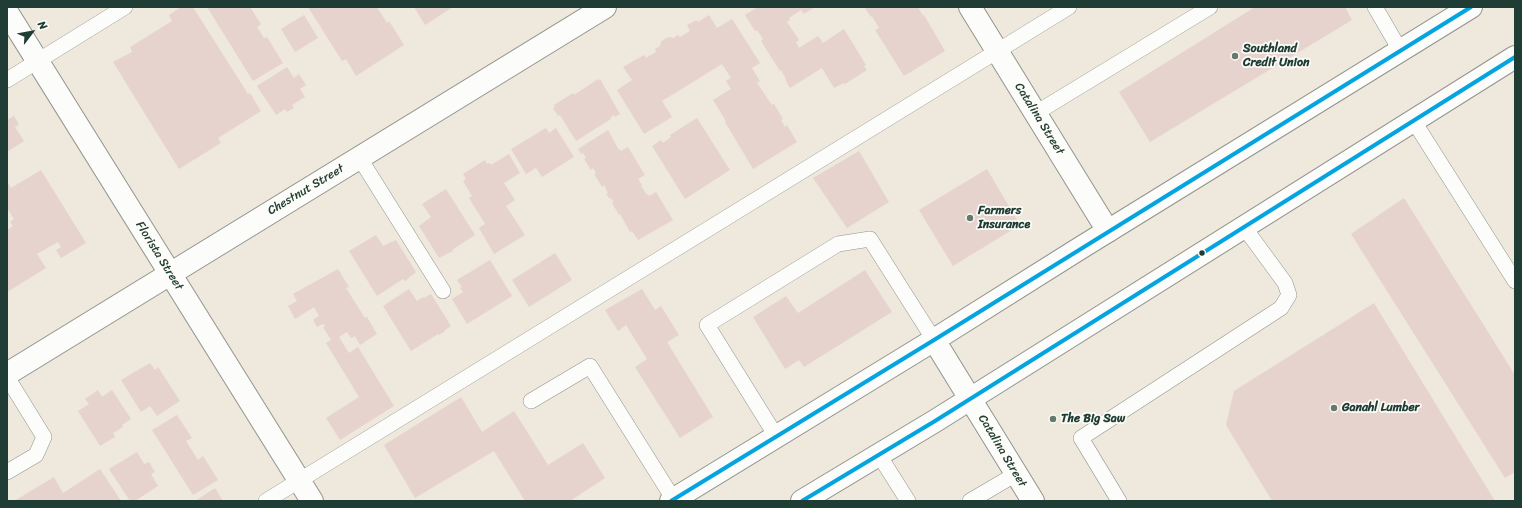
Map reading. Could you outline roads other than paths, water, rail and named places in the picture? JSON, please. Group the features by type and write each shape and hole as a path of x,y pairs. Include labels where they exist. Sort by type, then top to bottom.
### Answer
{"main road":[{"name":"Chestnut Street","path":"7,374 605,7"},
{"name":"Catalina Street","path":"970,7 1108,231"},
{"path":"672,500 934,340 1471,7"},
{"name":"Florista Street","path":"7,12 312,501"},
{"path":"802,501 971,399 1515,57"},
{"name":"Catalina Street","path":"934,340 1033,501"}],"lane":[{"path":"7,80 126,7"},
{"path":"266,501 1068,7"},
{"path":"1036,113 1210,7"},
{"path":"1375,7 1400,50"},
{"path":"1413,120 1515,281"},
{"path":"359,158 443,291"},
{"path":"1119,501 1081,438 1281,308 1289,295 1285,283 1244,227"},
{"path":"776,436 707,326 838,244 870,238 934,340"},
{"path":"531,401 590,366 672,500"},
{"path":"7,377 44,437 36,456 7,472"},
{"path":"879,455 908,501"},
{"path":"970,501 1016,474"}],"place":[{"name":"Southland Credit Union","path":"1235,56"},
{"name":"Farmers Insurance","path":"970,218"},
{"name":"Ganahl Lumber","path":"1334,408"},
{"name":"The Big Saw","path":"1053,419"}]}
